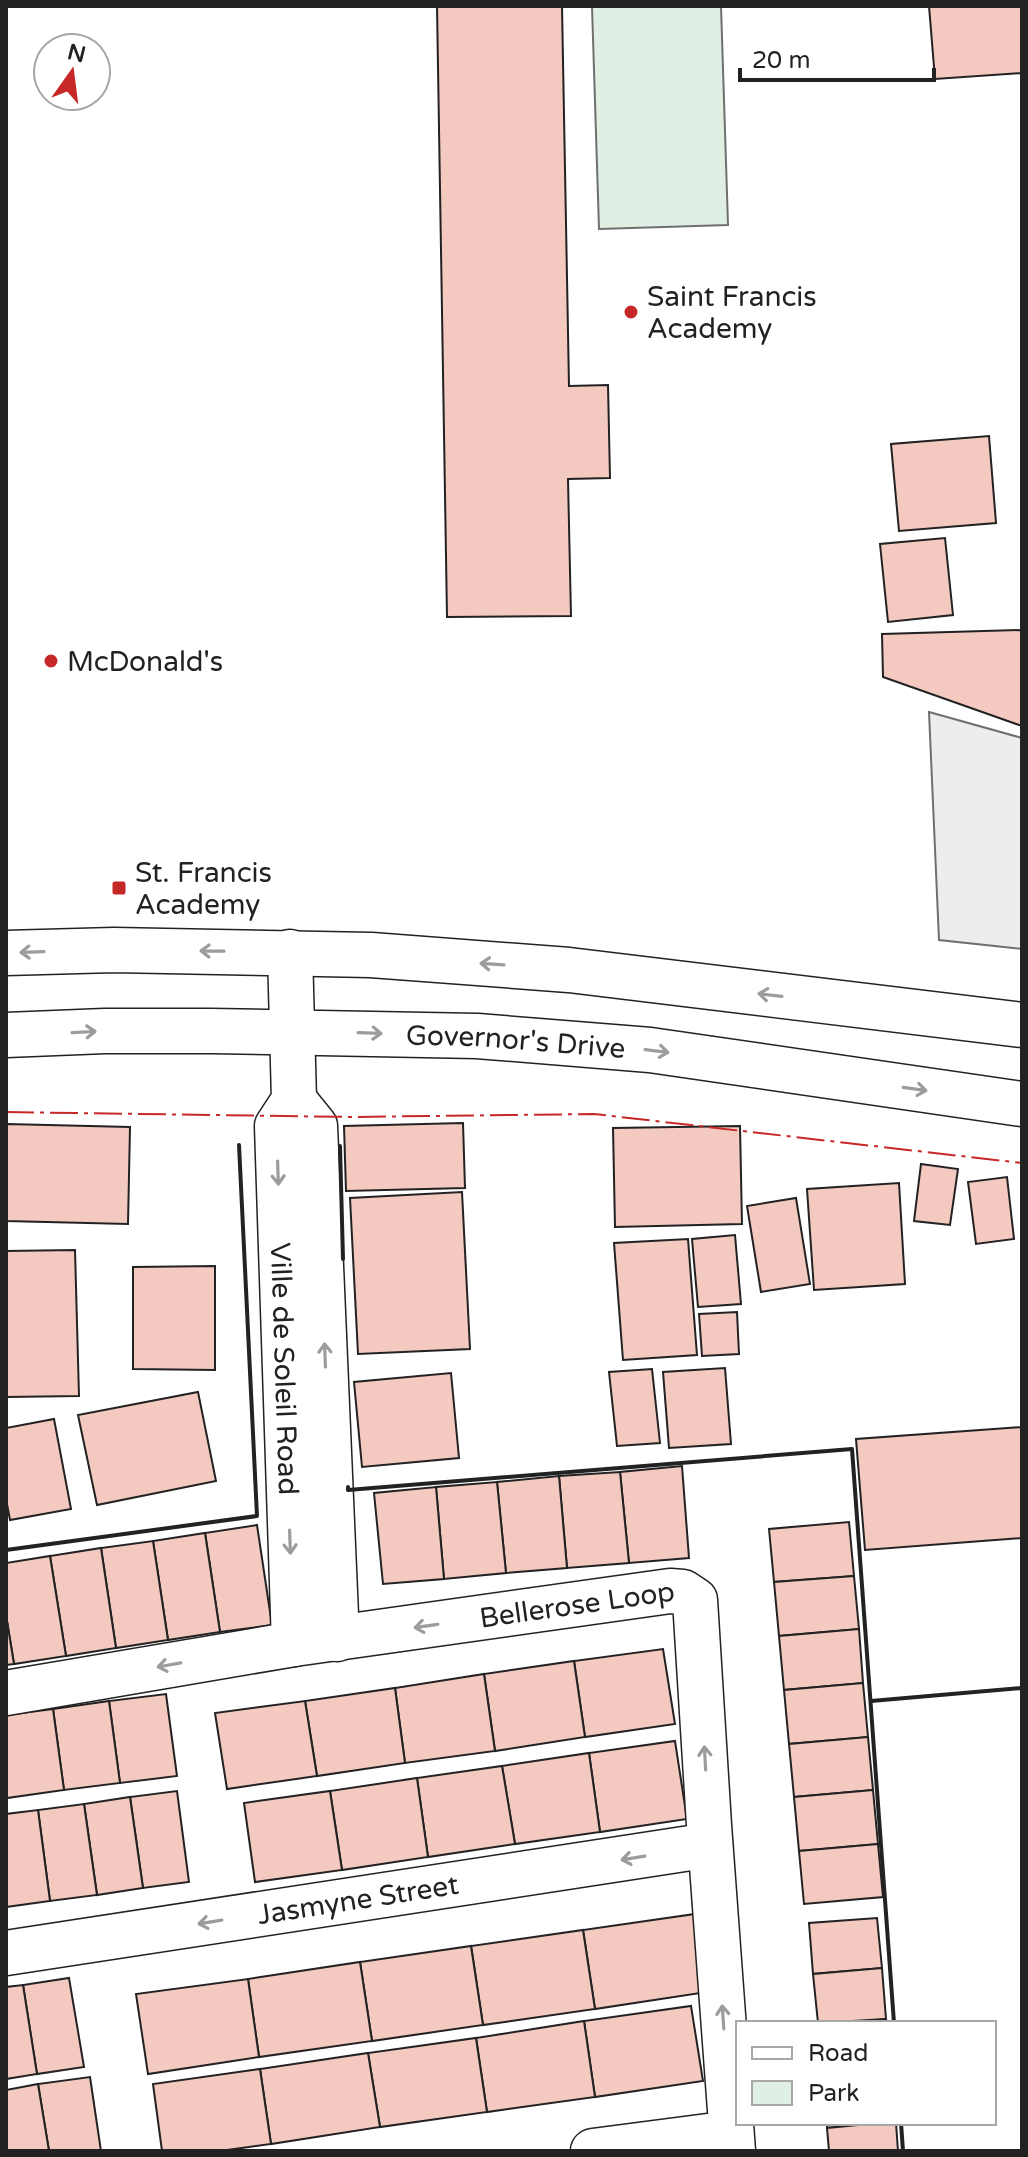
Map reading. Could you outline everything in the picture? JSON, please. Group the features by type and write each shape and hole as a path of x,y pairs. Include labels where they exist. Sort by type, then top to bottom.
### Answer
{"street":[{"path":"6,953 114,950 290,952 569,970 1022,1025"},
{"name":"Ville de Soleil Road","path":"290,952 294,1100 277,1126 294,1644"},
{"name":"Governor's Drive","path":"6,1035 105,1031 292,1031 477,1036 650,1050 1022,1104"},
{"name":"Ville de Soleil Road","path":"294,1100 315,1126 337,1639"},
{"name":"Bellerose Loop","path":"6,1693 294,1644 670,1591 683,1592 695,1600 732,2142"},
{"name":"Jasmyne Street","path":"6,1953 710,1845"},
{"path":"593,2151 732,2142"}],"green space":[{"path":"592,6 721,6 728,225 599,229"}],"shaded area":[{"path":"929,712 1022,738 1022,949 939,940"}],"building":[{"path":"437,6 562,6 569,386 608,385 610,478 568,479 571,616 447,617"},
{"path":"929,6 1022,6 1022,73 935,79"},
{"path":"989,436 996,523 899,531 891,444"},
{"path":"945,538 953,615 888,622 880,544"},
{"path":"1022,630 1022,726 883,677 882,634"},
{"path":"463,1123 465,1188 346,1191 344,1126"},
{"path":"6,1124 130,1127 128,1224 6,1221"},
{"path":"740,1126 742,1224 615,1227 613,1128"},
{"path":"921,1164 958,1169 950,1225 914,1221"},
{"path":"1007,1177 1014,1239 976,1244 968,1182"},
{"path":"899,1183 905,1284 814,1290 807,1189"},
{"path":"462,1192 470,1349 358,1354 350,1198"},
{"path":"796,1198 810,1284 761,1292 747,1206"},
{"path":"735,1235 741,1304 698,1307 692,1239"},
{"path":"688,1239 697,1355 623,1360 614,1243"},
{"path":"75,1250 79,1396 6,1397 6,1251"},
{"path":"215,1266 215,1370 133,1369 133,1267"},
{"path":"737,1312 739,1354 702,1356 699,1314"},
{"path":"725,1368 731,1444 669,1448 663,1372"},
{"path":"652,1369 660,1443 617,1446 609,1372"},
{"path":"451,1373 459,1458 362,1467 354,1382"},
{"path":"198,1392 216,1481 97,1505 78,1415"},
{"path":"54,1419 71,1509 10,1520 6,1499 6,1428"},
{"path":"1022,1427 1022,1538 865,1550 856,1439"},
{"path":"682,1466 689,1558 629,1563 620,1472"},
{"path":"620,1472 629,1563 567,1568 559,1476"},
{"path":"559,1476 567,1568 506,1573 497,1482"},
{"path":"497,1482 506,1573 444,1579 436,1487"},
{"path":"436,1487 444,1579 383,1584 374,1493"},
{"path":"849,1522 854,1576 774,1582 769,1529"},
{"path":"257,1525 272,1625 220,1632 205,1533"},
{"path":"205,1533 220,1632 168,1640 153,1541"},
{"path":"153,1541 168,1640 116,1648 101,1548"},
{"path":"101,1548 116,1648 66,1656 50,1556"},
{"path":"50,1556 66,1656 14,1664 6,1615 6,1563"},
{"path":"854,1576 859,1629 779,1636 774,1582"},
{"path":"6,1615 14,1664 6,1665"},
{"path":"859,1629 863,1683 784,1690 779,1636"},
{"path":"663,1649 675,1724 585,1737 574,1661"},
{"path":"574,1661 585,1737 495,1751 484,1674"},
{"path":"484,1674 495,1751 405,1763 395,1688"},
{"path":"863,1683 868,1737 789,1744 784,1690"},
{"path":"395,1688 405,1763 317,1776 305,1701"},
{"path":"166,1694 177,1776 120,1783 109,1701"},
{"path":"109,1701 120,1783 64,1790 53,1709"},
{"path":"305,1701 317,1776 227,1789 215,1713"},
{"path":"53,1709 64,1790 7,1798 6,1715"},
{"path":"868,1737 873,1790 794,1797 789,1744"},
{"path":"675,1741 687,1819 600,1832 589,1753"},
{"path":"589,1753 600,1832 515,1844 502,1766"},
{"path":"502,1766 515,1844 428,1857 417,1778"},
{"path":"417,1778 428,1857 342,1870 330,1791"},
{"path":"873,1790 878,1844 799,1851 794,1797"},
{"path":"177,1791 189,1882 143,1888 130,1797"},
{"path":"330,1791 342,1870 255,1882 244,1803"},
{"path":"130,1797 143,1888 97,1895 84,1804"},
{"path":"84,1804 97,1895 50,1901 38,1810"},
{"path":"38,1810 50,1901 6,1907 6,1814"},
{"path":"878,1844 883,1897 804,1904 799,1851"},
{"path":"695,1914 707,1992 595,2009 583,1930"},
{"path":"877,1918 882,1968 813,1974 809,1923"},
{"path":"583,1930 595,2009 483,2025 471,1946"},
{"path":"471,1946 483,2025 372,2041 360,1962"},
{"path":"360,1962 372,2041 259,2057 248,1979"},
{"path":"882,1968 886,2019 818,2021 813,1974"},
{"path":"69,1978 84,2067 37,2074 23,1985"},
{"path":"248,1979 259,2057 148,2074 136,1994"},
{"path":"23,1985 37,2074 6,2079 6,1987"},
{"path":"691,2006 703,2081 595,2097 584,2021"},
{"path":"584,2021 595,2097 487,2112 476,2038"},
{"path":"476,2038 487,2112 380,2127 368,2053"},
{"path":"368,2053 380,2127 271,2144 260,2069"},
{"path":"260,2069 271,2144 220,2151 162,2151 153,2084"},
{"path":"90,2077 101,2151 49,2151 38,2084"},
{"path":"38,2084 49,2151 6,2151 6,2090"},
{"path":"827,2125 858,2125 827,2128"},
{"path":"896,2125 898,2151 829,2151 827,2128"}],"wall":[{"path":"6,1550 257,1516 239,1145"},
{"path":"340,1146 343,1259"},
{"path":"348,1487 348,1490 852,1449 894,2021"},
{"path":"871,1701 1022,1688"},
{"path":"901,2125 903,2151"}],"power":[{"path":"6,1112 351,1117 594,1114 1022,1163"}],"place":[{"name":"Saint Francis Academy","path":"631,312"},
{"name":"McDonald's","path":"51,661"},
{"name":"St. Francis Academy","path":"119,888"}]}
